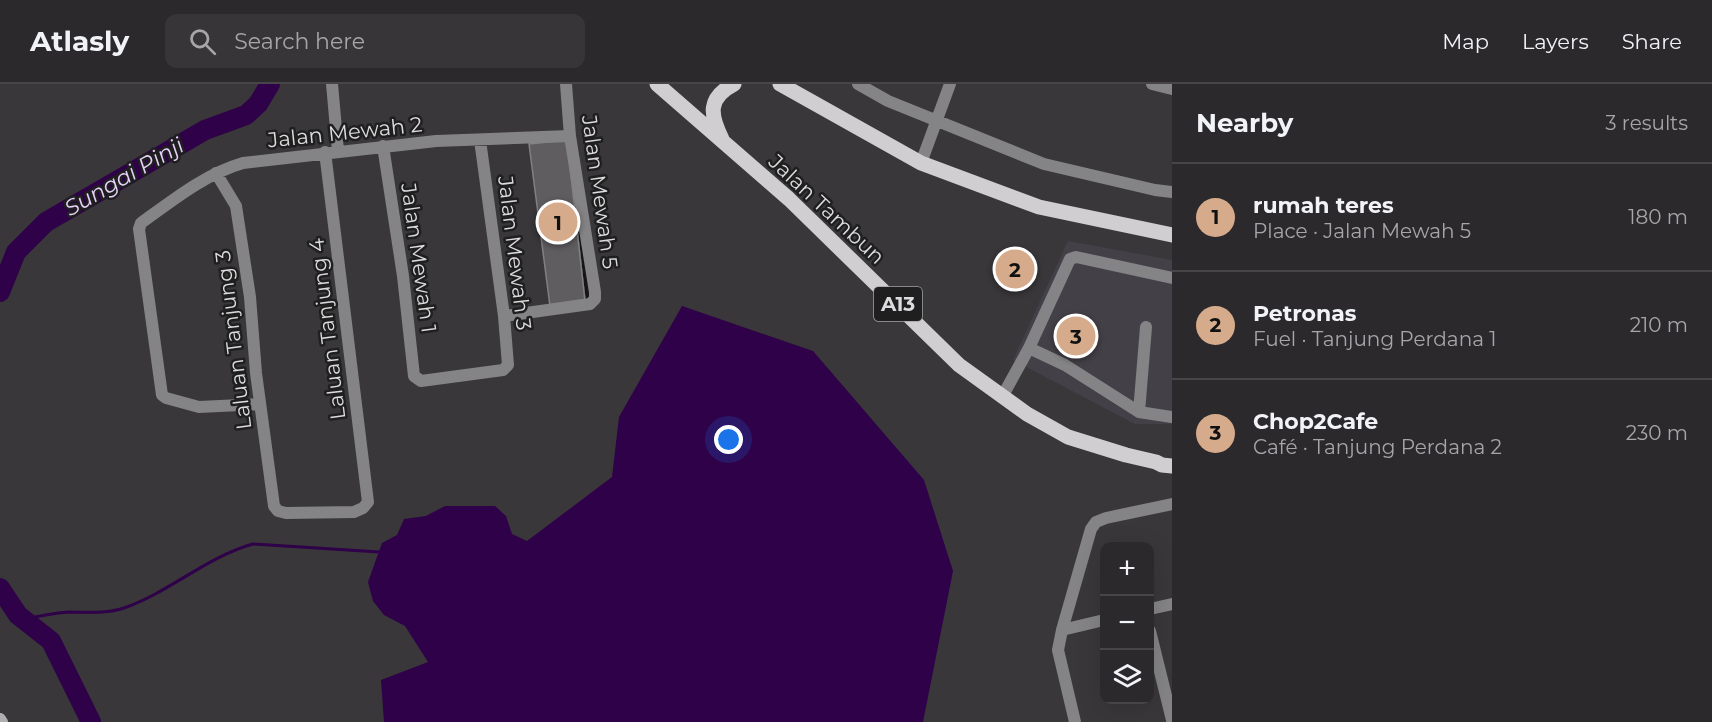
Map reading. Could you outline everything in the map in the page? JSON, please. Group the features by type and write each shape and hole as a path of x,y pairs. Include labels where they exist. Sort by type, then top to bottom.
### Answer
{"main road":[{"name":"Jalan Tambun","path":"657,84 789,199 959,365 1002,397 1068,437 1168,464"},
{"path":"725,144 715,123 712,109 725,89 734,84"},
{"path":"780,84 921,163 1039,207 1172,235"}],"street":[{"name":"Laluan Tanjung 4","path":"274,507 278,512 286,513 354,512 363,508 368,501 332,152 332,84"},
{"name":"Jalan Mewah 5","path":"504,316 590,304 594,299 595,292 570,136 566,84"},
{"path":"858,84 888,102 1044,164 1172,192"},
{"path":"921,163 950,84"},
{"path":"1152,84 1172,89"},
{"name":"Jalan Mewah 2","path":"260,404 199,407 162,395 139,229 141,223 216,173 243,163 436,141 570,136"},
{"name":"Jalan Mewah 3","path":"480,140 504,316 508,362 503,370"},
{"name":"Jalan Mewah 1","path":"383,146 403,276 414,376 421,381 503,370"},
{"name":"Laluan Tanjung 3","path":"216,173 236,206 250,297 260,404 274,507"},
{"path":"1002,397 1029,348 1070,259 1076,257 1172,278"},
{"path":"1139,412 1146,327"},
{"path":"1029,348 1065,365 1139,412 1172,417"},
{"path":"1075,722 1058,650 1091,529 1096,522 1106,518 1172,504"},
{"path":"1154,608 1172,604"},
{"path":"1062,630 1100,621"},
{"path":"1154,650 1172,720"}],"shaded area":[{"path":"1068,241 1172,260 1172,424 1135,424 1013,360"},
{"path":"682,306 813,351 924,480 953,571 923,722 384,722 381,680 428,662 405,626 384,615 373,601 368,582 382,543 397,535 404,519 426,516 445,506 495,506 506,516 512,534 527,541 612,477 619,417"}],"building":[{"path":"567,140 585,301 550,306 529,144"}],"waterway":[{"name":"Sungai Pinji","path":"0,292 16,252 46,222 205,130 246,115 258,104 270,84"},
{"path":"23,620 57,613 103,612 124,608 157,593 219,557 253,544 379,552"},
{"name":"Sungai Pinji","path":"0,588 18,615 51,641 91,722"}],"place":[{"name":"rumah teres","path":"558,222"},
{"name":"Petronas","path":"1015,269"},
{"name":"Chop2Cafe","path":"1076,336"}]}
